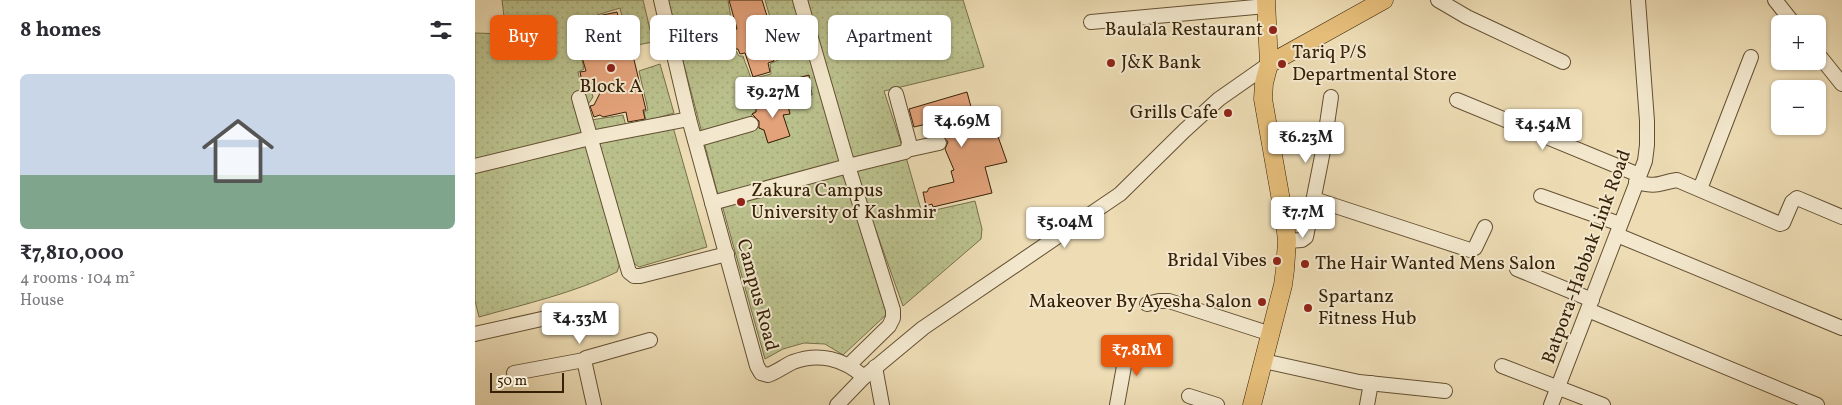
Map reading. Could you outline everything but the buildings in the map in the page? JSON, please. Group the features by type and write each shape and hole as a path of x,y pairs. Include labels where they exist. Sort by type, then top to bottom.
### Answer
{"main road":[{"path":"1269,64 1384,0"},
{"path":"1252,405 1271,334 1285,270 1287,241 1263,99 1264,82 1269,64 1266,3"}],"street":[{"name":"Campus Road","path":"661,0 664,15"},
{"path":"801,0 848,166 893,310 893,318 889,326 849,365"},
{"path":"1438,0 1467,17 1563,62"},
{"name":"Batpora-Habbak Link Road","path":"1551,405 1645,161 1647,121 1638,0"},
{"path":"1775,0 1787,15"},
{"path":"1091,22 1266,3"},
{"path":"1700,188 1751,57"},
{"name":"Campus Road","path":"675,60 689,120 757,366 761,373 768,375 793,362 812,358 831,359 849,365 864,376"},
{"path":"837,405 864,376 923,328 1120,194 1184,130 1219,99 1269,64"},
{"path":"1826,64 1842,84"},
{"path":"896,94 909,142 907,150"},
{"path":"1287,241 1302,240 1306,237 1331,97"},
{"path":"579,98 629,272 634,276 640,276 727,254"},
{"path":"1457,100 1638,179 1650,186 1659,186 1677,180 1700,188 1780,224 1783,223 1794,198 1842,217"},
{"path":"475,166 591,138 689,120"},
{"path":"695,140 751,124"},
{"path":"713,203 939,143"},
{"path":"1541,196 1842,328"},
{"path":"1314,199 1470,250 1475,248 1485,227"},
{"path":"1517,270 1590,305 1817,405"},
{"path":"1147,304 1169,301 1271,334"},
{"path":"475,334 546,318"},
{"path":"514,373 584,360 649,340"},
{"path":"1117,405 1128,344"},
{"path":"584,360 594,405"},
{"path":"1264,361 1324,375 1371,383 1445,391"},
{"path":"1502,366 1603,405"},
{"path":"875,367 882,405"},
{"path":"1367,405 1371,383"},
{"path":"1189,396 1217,405"}],"green space":[{"path":"502,0 643,0 650,29 650,43 640,44 640,15 622,15 620,8 597,15 567,15 567,60 582,60 584,69 578,72 582,88 590,87 593,97 587,106 591,120 623,115 626,126 585,136 620,263 617,272 567,292 479,317 475,301 475,33 490,33 490,60 557,60 557,15 504,15"},
{"path":"668,0 728,0 730,15 672,15"},
{"path":"765,0 799,0 803,15 769,15"},
{"path":"807,0 963,0 984,67 884,91 902,146 850,159 818,41 818,15 811,15"},
{"path":"736,51 739,56 743,56 751,79 771,74 770,64 778,60 815,60 842,161 718,195 704,142 757,127 764,130 768,143 789,136 783,115 790,113 787,103 779,105 776,97 752,114 751,119 702,133 683,60 736,60"},
{"path":"660,64 674,113 646,121 644,112 648,110 639,71"},
{"path":"673,127 707,247 639,267 630,260 597,143"},
{"path":"906,157 922,213 975,201 982,229 981,239 903,306 854,169"},
{"path":"843,172 888,313 843,355 825,344 804,343 783,349 765,359 722,205"}],"place":[{"name":"Baulala Restaurant","path":"1273,30"},
{"name":"J&K Bank","path":"1111,63"},
{"name":"Tariq P/S Departmental Store","path":"1282,64"},
{"name":"Block A","path":"611,68"},
{"name":"Grills Cafe","path":"1228,113"},
{"name":"Zakura Campus University of Kashmir","path":"741,202"},
{"name":"Bridal Vibes","path":"1277,261"},
{"name":"The Hair Wanted Mens Salon","path":"1305,264"},
{"name":"Makeover By Ayesha Salon","path":"1262,302"},
{"name":"Spartanz Fitness Hub","path":"1308,308"}]}
